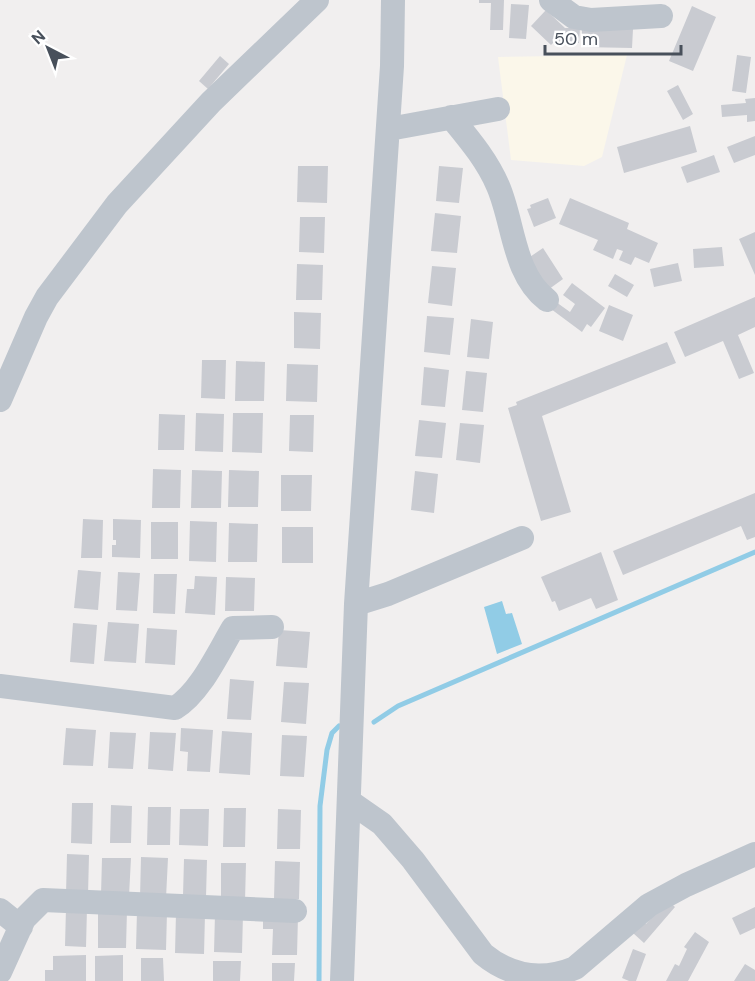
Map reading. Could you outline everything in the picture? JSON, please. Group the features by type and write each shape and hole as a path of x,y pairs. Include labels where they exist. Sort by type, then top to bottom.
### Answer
{"street":[{"path":"0,399 47,297 117,204 211,102 317,0"},
{"path":"342,981 356,604 393,66 393,0"},
{"path":"551,0 574,17 591,20 661,16"},
{"path":"388,129 498,109"},
{"path":"451,117 487,164 508,215 520,260 538,293 547,300"},
{"path":"356,604 388,594 522,537"},
{"path":"0,686 175,708 184,702 204,676 233,628 272,627"},
{"path":"349,801 382,824 413,860 483,954 513,974 540,980 563,975 578,975 649,905 686,885 755,855"},
{"path":"0,972 24,919 44,900 295,911"},
{"path":"0,909 21,927"}],"shaded area":[{"path":"627,55 602,157 584,166 511,160 498,57"}],"water":[{"path":"502,601 506,614 512,613 522,644 497,654 484,607"}],"building":[{"path":"479,0 504,0 503,30 490,30 491,3 479,3"},
{"path":"511,4 529,5 526,39 509,38"},
{"path":"692,6 716,17 693,71 669,61"},
{"path":"546,10 565,28 580,28 579,43 553,43 551,45 531,26"},
{"path":"582,28 633,29 632,48 582,47"},
{"path":"737,55 751,57 746,93 732,91"},
{"path":"220,56 229,64 208,89 199,81"},
{"path":"678,85 693,114 683,120 667,91"},
{"path":"755,98 755,121 747,122 747,115 722,117 721,105 746,103 745,99"},
{"path":"690,126 697,152 624,173 617,147"},
{"path":"755,136 755,155 734,163 727,147"},
{"path":"714,155 720,172 687,183 681,167"},
{"path":"298,166 328,166 327,203 297,202"},
{"path":"439,166 463,168 459,203 436,201"},
{"path":"548,198 556,218 534,227 527,209 531,208 530,205"},
{"path":"570,198 629,223 627,229 658,243 649,263 635,257 631,265 619,260 623,251 617,249 613,259 593,250 598,240 559,224"},
{"path":"435,213 461,216 457,253 431,251"},
{"path":"300,217 325,217 324,253 299,252"},
{"path":"755,232 755,275 739,239"},
{"path":"722,247 724,266 694,268 693,249"},
{"path":"543,248 563,279 545,292 524,261"},
{"path":"678,263 682,281 654,287 650,269"},
{"path":"297,264 323,265 322,300 296,300"},
{"path":"432,266 456,268 452,306 428,303"},
{"path":"615,274 634,285 627,297 608,286"},
{"path":"572,283 605,308 591,327 587,324 582,332 551,309 556,302 570,312 575,304 563,295"},
{"path":"755,297 755,327 738,335 754,373 739,379 723,341 685,357 674,332"},
{"path":"609,305 633,315 623,341 599,331"},
{"path":"294,312 321,313 320,349 294,348"},
{"path":"427,316 454,318 450,355 424,352"},
{"path":"471,319 493,322 489,359 467,357"},
{"path":"667,342 676,363 542,416 571,512 541,521 508,408 517,405 516,402"},
{"path":"202,360 226,360 225,399 201,398"},
{"path":"236,361 265,362 264,401 235,401"},
{"path":"287,364 318,365 317,402 286,401"},
{"path":"424,367 449,370 445,407 421,405"},
{"path":"466,371 487,373 483,412 462,410"},
{"path":"196,413 224,414 223,452 195,451"},
{"path":"233,413 263,413 262,453 232,452"},
{"path":"159,414 185,415 184,450 158,450"},
{"path":"290,415 314,415 313,452 289,451"},
{"path":"419,420 446,423 442,458 415,456"},
{"path":"460,423 484,425 480,463 456,460"},
{"path":"153,469 181,470 180,508 152,508"},
{"path":"192,470 222,471 221,508 191,508"},
{"path":"229,470 259,471 258,507 228,507"},
{"path":"415,471 438,474 434,513 411,510"},
{"path":"281,475 312,475 311,511 281,511"},
{"path":"755,493 755,537 747,540 741,526 623,575 613,551"},
{"path":"83,519 103,520 102,558 81,558"},
{"path":"113,519 141,520 140,558 112,557 112,545 116,545 116,540 113,540"},
{"path":"190,521 217,522 216,562 189,561"},
{"path":"151,522 178,522 178,559 151,559"},
{"path":"229,523 258,524 257,562 228,562"},
{"path":"282,527 313,527 313,563 282,563"},
{"path":"601,552 618,600 596,609 591,598 559,611 555,601 552,602 541,577"},
{"path":"78,570 101,572 98,610 74,608"},
{"path":"118,572 140,573 137,611 116,610"},
{"path":"154,574 177,574 175,614 153,613"},
{"path":"195,576 217,577 215,615 185,613 187,589 194,589"},
{"path":"226,577 255,578 254,611 225,611"},
{"path":"108,622 139,624 136,663 104,661"},
{"path":"73,623 97,625 94,664 70,662"},
{"path":"147,628 177,630 175,665 145,663"},
{"path":"279,630 310,632 307,668 276,666"},
{"path":"230,679 254,681 251,720 227,719"},
{"path":"284,682 309,683 306,724 281,722"},
{"path":"66,728 96,730 93,766 63,765"},
{"path":"181,728 213,730 210,772 187,771 188,752 180,751"},
{"path":"222,731 252,733 250,775 219,773"},
{"path":"110,732 136,733 133,769 108,768"},
{"path":"150,732 176,733 173,771 148,769"},
{"path":"282,735 307,736 304,777 280,776"},
{"path":"72,803 93,803 92,844 71,843"},
{"path":"111,805 132,806 131,843 110,843"},
{"path":"148,807 171,807 170,845 147,845"},
{"path":"224,808 246,808 245,847 223,847"},
{"path":"180,809 209,809 208,846 179,845"},
{"path":"278,809 301,810 300,849 277,849"},
{"path":"67,854 89,855 88,895 66,894"},
{"path":"141,857 168,858 166,898 140,898"},
{"path":"102,858 131,858 129,896 101,895"},
{"path":"184,859 207,860 206,897 183,896"},
{"path":"275,861 300,862 299,899 274,899"},
{"path":"221,863 246,863 245,901 221,900"},
{"path":"667,900 675,907 644,943 633,933 643,921 646,924"},
{"path":"755,907 755,928 740,935 732,918"},
{"path":"66,908 87,908 86,947 65,946"},
{"path":"98,910 127,910 126,948 98,948"},
{"path":"137,911 167,912 166,950 136,949"},
{"path":"176,913 205,914 204,954 175,953"},
{"path":"215,914 243,914 242,953 214,952"},
{"path":"263,915 298,916 297,955 272,955 273,929 263,929"},
{"path":"695,932 709,942 688,981 666,981 675,964 679,966 687,949 684,947"},
{"path":"633,949 646,954 636,981 629,981 622,978"},
{"path":"86,955 86,981 45,981 45,970 53,970 53,956"},
{"path":"123,955 123,981 95,981 95,956"},
{"path":"141,958 163,958 164,981 141,981"},
{"path":"213,961 241,961 240,981 213,981"},
{"path":"272,963 295,963 294,981 272,981"},
{"path":"745,964 755,970 755,981 734,981"}],"waterway":[{"path":"374,722 398,706 755,552"},
{"path":"319,981 320,806 327,750 332,733 339,726"}]}
